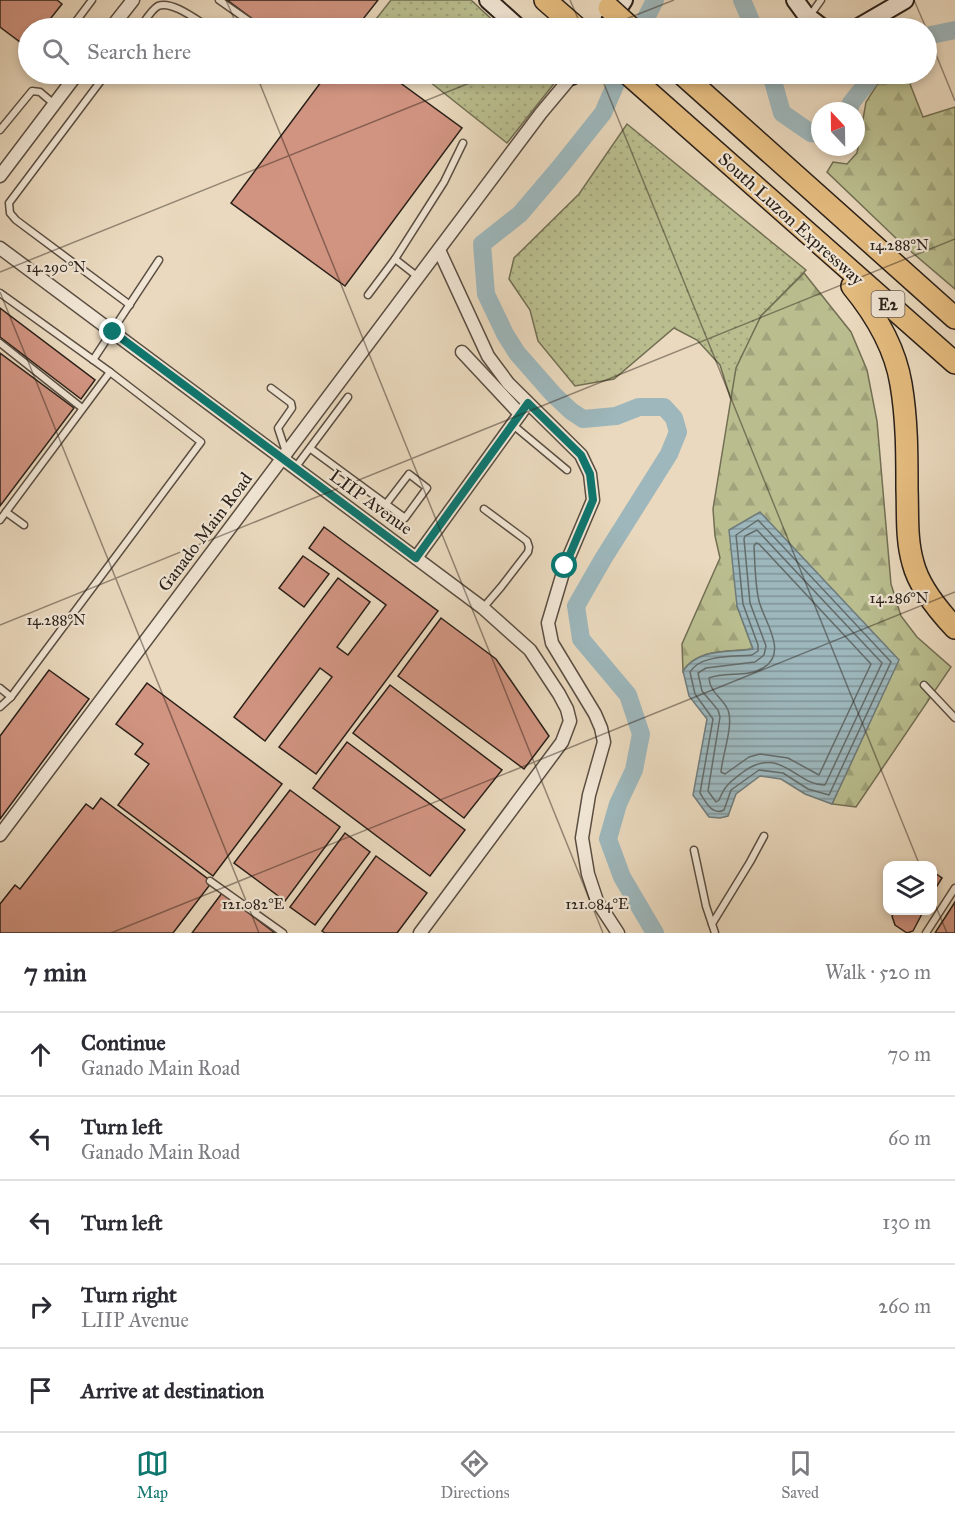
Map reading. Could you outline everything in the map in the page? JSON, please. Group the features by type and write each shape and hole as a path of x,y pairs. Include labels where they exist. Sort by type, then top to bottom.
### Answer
{"highway":[{"path":"545,0 566,18"},
{"name":"South Luzon Expressway","path":"640,84 955,363"},
{"name":"South Luzon Expressway","path":"693,84 955,318"},
{"path":"821,245 869,306 891,348 901,381 905,411 908,537 913,564 930,598 955,628"}],"street":[{"path":"119,18 133,0"},
{"path":"488,0 508,18"},
{"path":"795,0 809,18"},
{"path":"874,18 904,0"},
{"path":"0,176 69,84"},
{"name":"Ganado Main Road","path":"0,835 564,84"},
{"name":"LIIP Avenue","path":"0,248 284,456 295,468 483,608 530,650 559,694 570,721 562,741 420,933"},
{"path":"439,250 488,356 508,383 581,455 590,474 593,500 565,566 548,623 552,643 601,728 604,742 589,795 582,838 588,874 597,901 618,933"},
{"path":"462,352 516,419"},
{"path":"416,558 528,403"}],"lane":[{"path":"78,18 92,0"},
{"path":"219,0 245,18"},
{"path":"809,18 821,0"},
{"path":"148,18 156,7 163,3 173,4 195,18"},
{"path":"98,84 9,203 10,213 16,220 130,305"},
{"path":"0,130 32,91 40,92 54,104"},
{"path":"368,295 395,259 444,182 463,143"},
{"path":"395,259 418,277"},
{"path":"93,360 159,260"},
{"path":"0,293 110,372 201,442 11,697 0,707"},
{"path":"0,343 82,408"},
{"path":"0,520 110,372"},
{"path":"271,388 291,403 292,408 278,428 284,456"},
{"path":"295,468 348,397"},
{"path":"516,419 567,470"},
{"path":"311,448 386,504 405,518 427,488 409,474 386,504"},
{"path":"483,608 528,552 529,547 527,541 484,509"},
{"path":"6,512 24,525"},
{"path":"924,685 955,718"},
{"path":"0,688 11,697"},
{"path":"712,924 764,836"},
{"path":"694,850 706,906 716,933"},
{"path":"210,880 283,933"},
{"path":"926,933 955,888"}],"green space":[{"path":"391,0 471,0 490,18 377,18"},
{"path":"433,84 554,84 507,143"},
{"path":"878,84 910,84 923,117 955,107 955,289 901,243 827,172 833,162 847,164 854,156 865,156 865,108"},
{"path":"627,124 806,270 761,316 733,388 731,400 720,365 697,340 674,328 614,379 575,386 538,341 530,310 509,279 514,258 579,194"},
{"path":"804,273 851,332 867,370 877,421 891,584 901,616 917,637 951,667 856,807 832,804 898,660 737,606 753,649 705,655 697,658 683,671 682,644 720,558 715,536 713,509 736,368 761,316"}],"water":[{"path":"760,512 899,660 832,804 805,794 781,779 760,776 736,794 728,816 709,817 693,795 707,719 689,696 683,671 697,658 705,655 753,649 737,606 729,530"}],"building":[{"path":"0,0 57,0 62,4 51,18 18,18 18,40 0,27"},
{"path":"227,0 378,0 364,18 251,18"},
{"path":"320,84 402,84 462,128 345,286 231,203"},
{"path":"0,308 95,380 81,399 0,337"},
{"path":"0,353 74,408 0,506"},
{"path":"324,527 438,611 316,774 279,747 332,677 320,668 265,741 234,717 338,578 370,602 337,647 348,655 386,605 309,548"},
{"path":"303,556 329,574 304,607 279,588"},
{"path":"441,618 496,659 549,736 524,769 398,676"},
{"path":"49,670 89,699 0,819 0,736"},
{"path":"147,683 282,784 213,876 118,805 149,764 135,754 143,744 116,724"},
{"path":"390,685 502,770 464,818 353,733"},
{"path":"347,742 465,830 430,876 313,788"},
{"path":"290,790 340,827 285,901 234,863"},
{"path":"101,798 212,882 173,933 0,933 0,904 15,885 20,889 86,804 93,809"},
{"path":"345,833 370,852 315,925 290,907"},
{"path":"376,856 427,893 397,933 325,933 322,931"},
{"path":"937,874 942,878 937,886"},
{"path":"222,893 275,933 192,933"},
{"path":"955,902 955,933 935,933"},
{"path":"921,915 913,931 907,933 895,925 892,916"}],"waterway":[{"path":"646,18 655,0"},
{"path":"742,0 750,18"},
{"path":"937,34 955,30"},
{"path":"616,84 603,113 560,167 520,214 482,244 486,294 517,353 553,394 583,419 616,416 639,407 664,407 674,418 678,432 669,454 576,606 581,639 628,695 641,734 634,770 618,804 608,839 622,877 655,933"},
{"path":"774,84 782,113 811,133"},
{"path":"852,102 866,84"}],"route":[{"path":"113,332 416,558 528,403 581,455 590,474 593,500 565,566"}]}
